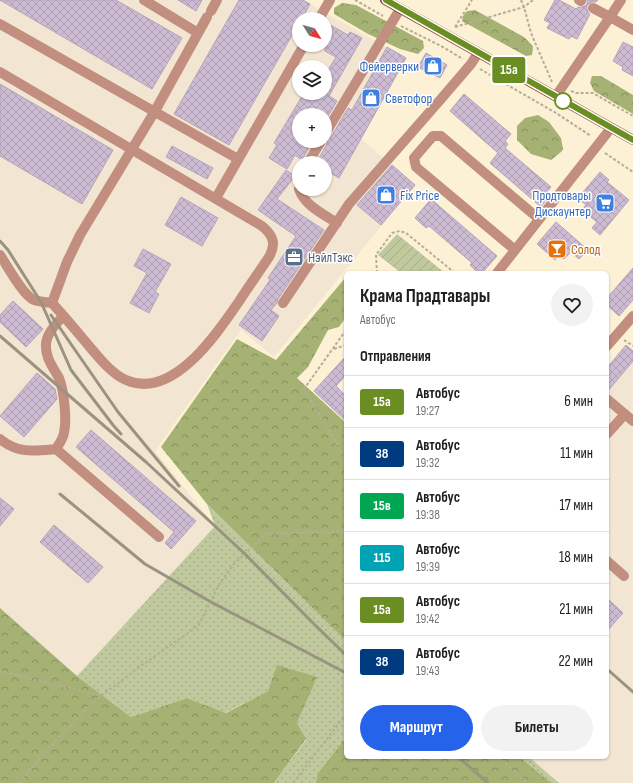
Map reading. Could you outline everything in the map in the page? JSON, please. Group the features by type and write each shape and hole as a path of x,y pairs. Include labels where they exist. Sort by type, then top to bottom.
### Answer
{"main road":[{"path":"386,0 633,140"}],"lane":[{"path":"144,0 198,34"},
{"path":"52,303 80,235 155,111 217,0"},
{"path":"323,12 330,0"},
{"path":"556,96 621,0"},
{"path":"593,8 633,30"},
{"path":"332,122 400,9"},
{"path":"0,24 238,159"},
{"path":"216,198 300,52"},
{"path":"282,303 349,204 401,146 471,64 478,53"},
{"path":"0,72 262,226 271,236 274,244 269,257 221,327 201,351 181,369 169,377 145,384 125,380 106,365 52,303 35,301 29,297 24,292 0,255"},
{"path":"499,271 611,128"},
{"path":"515,250 416,167 414,158 433,136 441,136 539,219"},
{"path":"302,196 308,203 337,223"},
{"path":"56,449 61,442 64,433 65,416 63,390 61,383 50,363 46,344 50,332 64,316"},
{"path":"609,344 633,316"},
{"path":"609,401 633,421"},
{"path":"609,432 624,414"},
{"path":"0,439 11,447 20,450 29,451 56,449 159,537"},
{"path":"609,563 624,576"}],"path":[{"path":"355,0 393,22 441,46 556,114 600,142 605,153 633,172"},
{"path":"472,0 454,28 524,7 532,0"},
{"path":"521,0 531,33 552,82"},
{"path":"562,87 576,93 593,93 633,116"},
{"path":"377,271 376,255 392,233 400,230 406,233 453,271"},
{"path":"344,333 304,389 344,456"},
{"path":"332,349 344,346"},
{"path":"19,783 47,750 101,696 142,664 198,626 220,583 234,564 266,534 344,531"},
{"path":"0,671 101,696"},
{"path":"293,783 344,717"},
{"path":"500,759 527,783"}],"shaded area":[{"path":"0,0 303,0 324,12 292,12 292,52 332,52 332,16 406,58 361,139 415,185 274,357 241,330 155,451 215,526 77,676 0,608"},
{"path":"626,345 633,351 633,783 559,783 531,759 609,759 609,366"}],"green space":[{"path":"342,3 356,5 423,41 424,48 418,54 400,49 368,34 334,14 334,8"},
{"path":"475,10 524,37 533,46 532,55 526,56 462,21 463,16 467,11"},
{"path":"592,76 601,76 633,95 633,114 594,91 590,83"},
{"path":"538,115 549,122 561,138 563,149 551,160 531,154 517,140 517,126 525,118"},
{"path":"397,234 443,271 398,271 378,255"},
{"path":"344,279 344,320 339,327 328,330 308,367 297,378 344,421 344,639 207,504 161,447 237,339 276,360"},
{"path":"207,504 344,639 344,759 531,759 559,783 274,783 306,740 297,723 316,677 268,691 225,713 187,698 131,717 77,676 215,526"},
{"path":"0,608 77,676 131,717 187,698 226,713 268,691 277,665 317,677 297,723 306,739 274,783 0,783"},
{"path":"344,740 344,759 521,759 551,783 316,783 318,773"}],"building":[{"path":"0,0 116,0 182,38 152,89"},
{"path":"178,0 202,0 196,11"},
{"path":"239,0 303,0 310,4 306,12 292,12 292,35 229,145 174,114"},
{"path":"555,0 559,0 576,9 578,7 585,6 587,4 587,0 598,0 587,5 588,12 590,14 577,39 571,36 569,39 547,28 550,23 544,20"},
{"path":"332,26 348,35 350,32 362,38 332,91 332,64 336,57 327,52 332,52"},
{"path":"623,42 633,47 633,76 622,70 623,67 613,61"},
{"name":"Светофор","path":"387,47 406,58 339,178 332,174 332,156 320,156 325,148 332,148 332,135 348,108 352,110"},
{"name":"Фейерверки","path":"426,53 447,65 440,78 418,67"},
{"path":"0,84 113,150 82,204 0,156"},
{"path":"464,94 511,134 505,141 508,144 505,148 551,187 545,194 548,197 541,207 490,163 498,153 450,111"},
{"path":"332,98 337,101 332,109 332,108 295,108 300,100 332,100"},
{"path":"292,113 292,148 309,148 304,156 292,156 292,160 287,169 269,158 277,145 274,143"},
{"path":"172,146 213,168 207,179 166,157"},
{"name":"Fix Price","path":"392,165 415,185 381,225 357,205"},
{"path":"286,170 292,174 292,180 277,199 324,230 271,310 279,316 262,341 239,325 270,280 268,278 296,236 258,210"},
{"name":"Продтовары Дискаунтер","path":"600,172 609,180 607,182 629,200 600,235 592,228 597,222 582,210 586,205 578,198"},
{"path":"181,197 218,218 202,246 165,225"},
{"path":"431,199 497,256 484,271 476,271 470,265 472,263 429,226 426,228 415,218"},
{"path":"556,222 588,250 579,259 571,252 564,259 559,255 555,260 537,244"},
{"path":"143,249 171,264 155,292 159,294 149,313 130,303 147,273 134,266"},
{"path":"633,268 633,300 619,316 609,307 609,296"},
{"path":"13,301 43,329 26,347 0,322 0,315"},
{"path":"626,345 633,351 633,361 609,390 609,366"},
{"path":"344,358 344,377 336,386 344,394 344,419 314,391"},
{"path":"37,373 55,389 57,399 24,437 0,416"},
{"path":"91,430 196,521 171,549 165,543 174,532 76,447"},
{"path":"0,498 14,509 0,526"},
{"path":"54,525 103,567 88,583 40,542"},
{"path":"609,600 623,613 609,629"}],"railway":[{"path":"0,241 8,250 41,302 71,370 121,434"},
{"path":"51,315 118,412 179,486"},
{"path":"0,336 146,462 245,554 344,653"},
{"path":"60,494 145,564 211,602 344,672"},
{"path":"609,671 633,692"},
{"path":"460,759 488,783"}],"bus line":[{"name":"15а","path":"386,0 633,140"}],"place":[{"name":"Фейерверки","path":"433,66"},
{"name":"Светофор","path":"371,98"},
{"name":"Fix Price","path":"386,195"},
{"name":"Продтовары Дискаунтер","path":"605,203"},
{"name":"Солод","path":"557,249"},
{"name":"НэйлТэкс","path":"294,257"}]}
